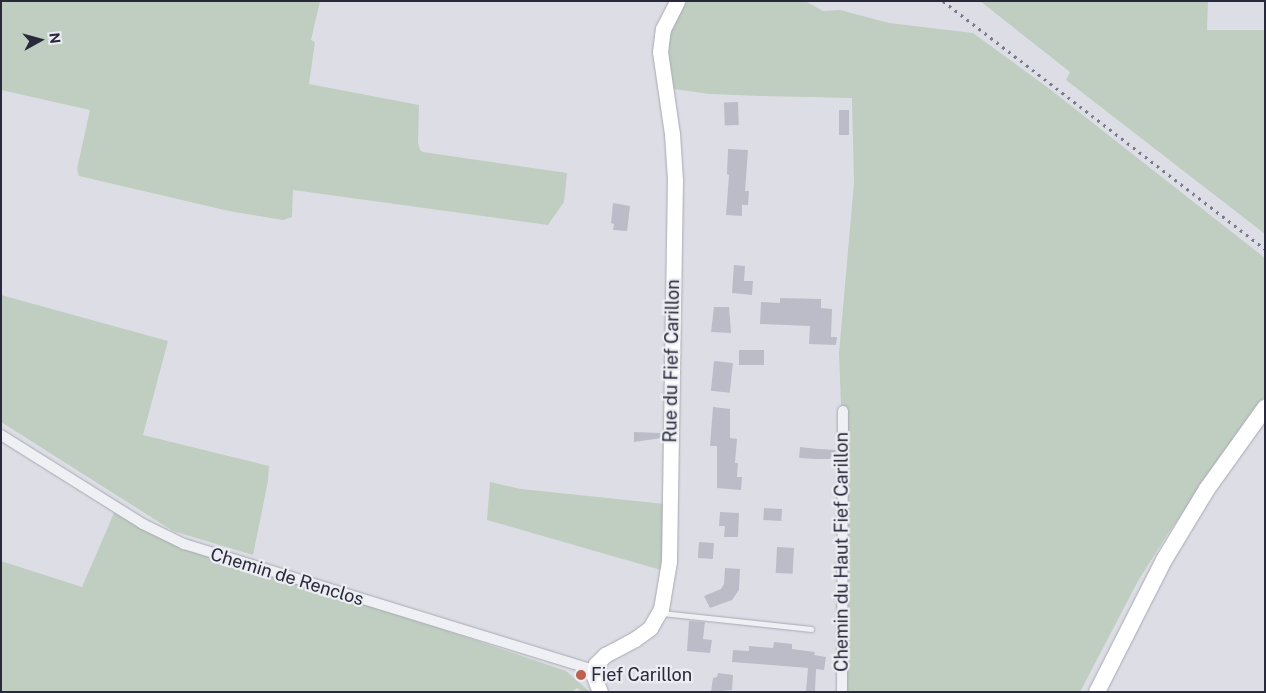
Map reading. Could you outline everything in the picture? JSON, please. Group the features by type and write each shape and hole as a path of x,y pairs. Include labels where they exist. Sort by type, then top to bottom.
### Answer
{"main road":[{"path":"1097,692 1164,560 1207,489 1265,408"},
{"path":"1107,692 1120,659 1150,600 1191,528 1265,420"}],"street":[{"name":"Rue du Fief Carillon","path":"594,670 600,659 650,628 659,612 665,587 671,532 675,204 674,153 660,52 663,29 677,1"},
{"name":"Chemin du Haut Fief Carillon","path":"842,692 843,412"},
{"name":"Chemin de Renclos","path":"1,435 143,524 184,544 594,670"},
{"path":"594,670 595,682 600,692"}],"lane":[{"path":"659,612 811,629"}],"green space":[{"path":"1,1 320,1 311,40 315,42 309,84 419,105 418,143 420,150 423,152 567,173 564,202 548,225 293,190 292,217 283,220 229,211 79,176 77,169 90,110 1,90"},
{"path":"687,1 805,1 823,11 840,10 889,23 973,33 1047,87 1265,258 1265,397 1169,532 1138,581 1080,692 845,692 846,411 841,405 839,353 854,183 852,98 710,94 674,89 669,41 672,27"},
{"path":"980,1 1208,1 1207,30 1265,30 1265,234 1066,80 1070,72"},
{"path":"1,295 168,341 143,435 269,466 268,481 253,555 173,531 1,422"},
{"path":"490,482 521,489 665,504 661,570 487,520"},
{"path":"114,513 165,540 276,578 395,613 566,671 590,692 582,692 577,688 572,692 1,691 1,561 82,587"}],"building":[{"path":"724,102 738,102 739,125 725,125"},
{"path":"839,110 849,110 849,135 839,135"},
{"path":"728,149 748,150 745,191 749,191 748,205 742,205 742,216 726,215 729,175 727,174"},
{"path":"613,203 630,206 627,231 613,230 614,224 611,223"},
{"path":"734,265 745,266 744,281 753,281 752,295 732,293"},
{"path":"780,298 821,299 821,308 832,309 831,337 837,337 836,345 809,344 810,326 760,324 761,302 780,303"},
{"path":"714,307 729,307 731,333 711,332"},
{"path":"739,350 764,350 764,365 739,365"},
{"path":"714,361 733,363 730,393 711,391"},
{"path":"713,407 730,409 730,438 737,439 735,463 738,463 737,477 742,477 741,490 717,488 717,446 710,446"},
{"path":"634,432 662,433 662,438 634,442"},
{"path":"800,447 836,450 830,459 799,458"},
{"path":"764,508 782,509 781,521 763,520"},
{"path":"720,512 739,513 738,537 724,537 725,526 719,526"},
{"path":"699,542 714,543 713,559 698,558"},
{"path":"777,547 794,548 793,574 776,573"},
{"path":"725,568 740,569 739,590 732,600 710,608 704,596 721,589 724,584"},
{"path":"689,621 705,622 703,639 712,640 710,653 687,651"},
{"path":"774,642 792,644 792,649 815,652 814,655 826,657 824,670 816,669 815,692 806,692 808,668 732,662 733,650 749,651 749,646 773,648"},
{"path":"718,673 733,675 732,690 711,692 713,678 717,677"}],"railway":[{"path":"943,1 1265,249"}],"place":[{"name":"Fief Carillon","path":"581,675"}]}
